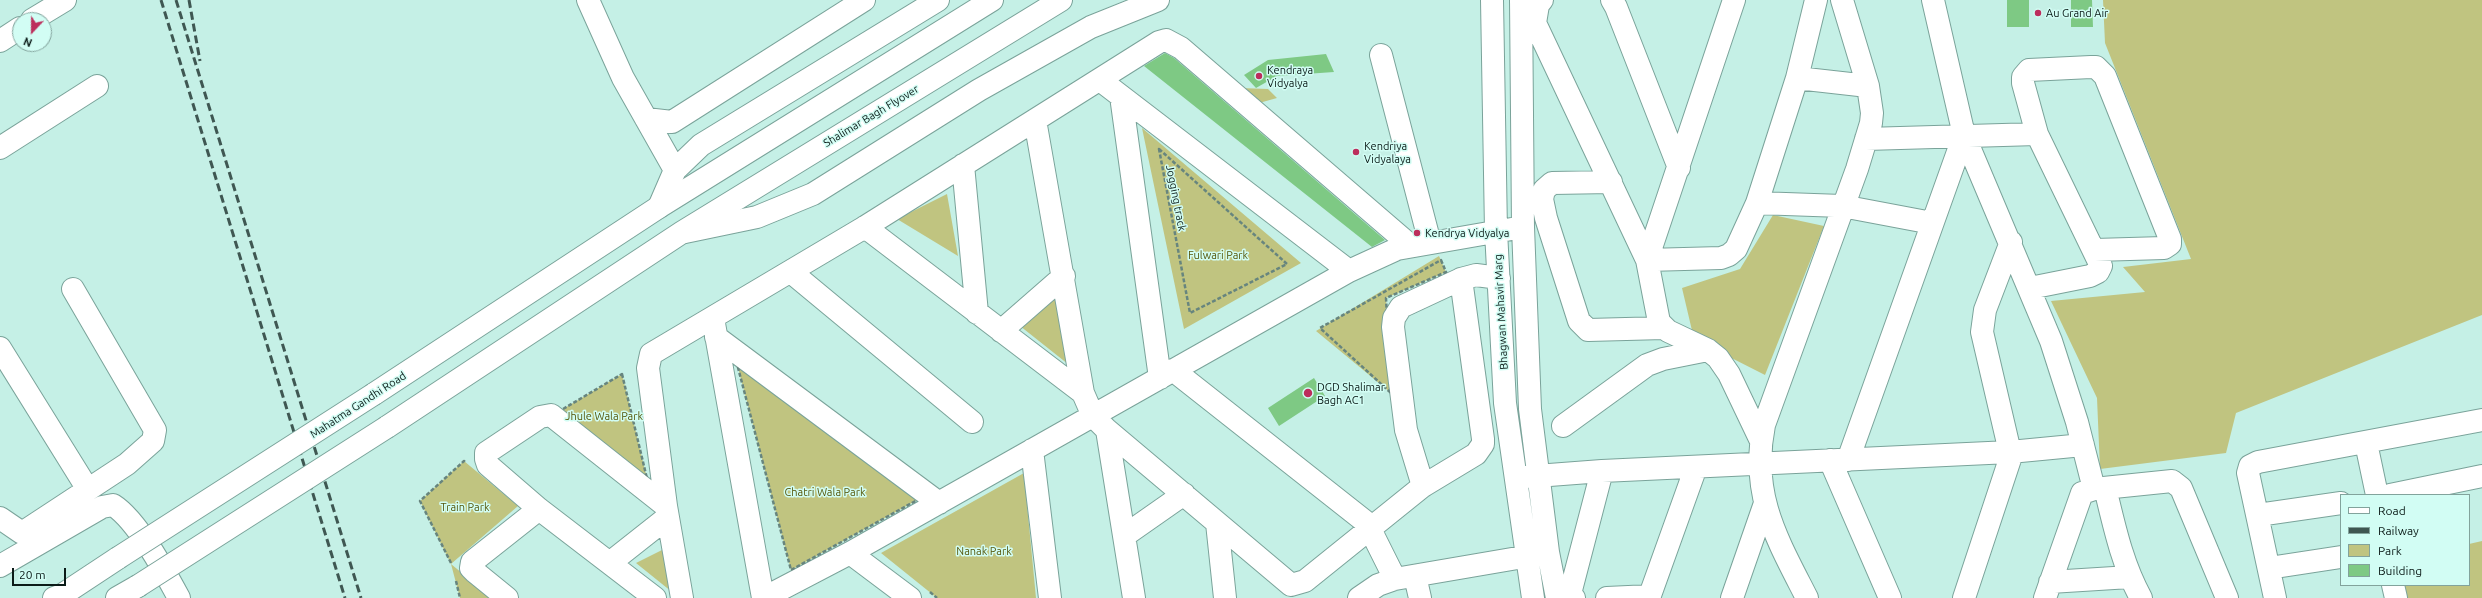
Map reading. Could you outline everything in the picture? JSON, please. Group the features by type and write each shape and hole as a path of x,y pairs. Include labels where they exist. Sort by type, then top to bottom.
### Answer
{"street":[{"path":"45,12 65,0"},
{"path":"588,0 623,78 646,119 680,165"},
{"path":"646,119 672,122 864,0"},
{"path":"659,207 680,165 702,145 938,0"},
{"path":"659,207 992,0"},
{"name":"Shalimar Bagh Flyover","path":"681,233 1061,0"},
{"path":"117,598 388,427 681,233 757,217 806,197 979,90 1091,27 1158,0"},
{"name":"Bhagwan Mahavir Marg","path":"1492,0 1496,230 1506,403 1515,478 1533,598"},
{"path":"1521,0 1523,227 1530,409 1548,552 1557,598"},
{"path":"1542,0 1538,5 1535,23 1647,260 1659,322 1664,328 1708,350 1723,364 1761,441"},
{"path":"1612,0 1679,168"},
{"path":"1647,260 1734,0"},
{"path":"1647,260 1721,258 1729,255 1736,249 1757,203 1797,78 1816,0"},
{"path":"1807,598 1778,542 1764,506 1761,441 1764,425 1866,139 1872,113 1868,86 1842,0"},
{"path":"1933,0 1964,135 2011,242 2051,341 2083,444 2099,488 2137,592 2047,590 2079,498 2086,490 2099,488 2172,481 2177,484 2202,536 2227,598"},
{"path":"0,41 12,33"},
{"path":"682,598 667,512 648,361 651,354 658,348 715,327 791,272 1159,42 1166,40 1173,42 1420,244"},
{"path":"1381,55 1420,244"},
{"path":"2030,288 2098,272 2101,266 2095,250 2037,134 2023,83 2025,73 2029,70 2091,67 2101,71 2105,76 2170,240 2170,244 2164,248 2095,250"},
{"path":"1797,78 1868,86"},
{"path":"1100,80 1349,271"},
{"path":"0,148 98,86"},
{"path":"1121,96 1167,374 1360,517 1420,598"},
{"path":"1035,120 1064,276 1083,393 1100,423 1124,536 1134,598"},
{"path":"1866,139 2037,134"},
{"path":"1890,598 1839,460 1932,223 1964,135"},
{"path":"963,164 978,313"},
{"path":"1611,182 1552,184 1544,190 1542,199 1546,218 1579,321 1588,330 1664,328"},
{"path":"1757,203 1842,206 1932,223"},
{"name":"Mahatma Gandhi Road","path":"58,597 210,501 659,207"},
{"path":"865,227 1083,393"},
{"path":"715,327 763,598 850,553 929,501 1032,450 1100,423 1167,374 1349,271 1397,249 1496,230 1523,227"},
{"path":"1964,598 2010,452 1982,332 1985,310 2011,242"},
{"path":"791,272 972,422"},
{"path":"1423,486 1406,430 1393,327 1394,318 1401,307 1461,278 1476,275 1499,278"},
{"path":"1001,331 1064,276"},
{"path":"1100,423 1291,585 1305,581 1371,530 1423,486 1476,454 1483,444 1461,278"},
{"path":"0,518 22,533 87,488 127,464 153,441 154,430 73,289"},
{"path":"715,327 929,501"},
{"path":"0,348 87,488"},
{"path":"1563,426 1647,365 1663,359 1708,350"},
{"path":"655,598 612,562 540,509 488,465 486,453 546,414 551,415 667,512"},
{"path":"2275,598 2248,473 2250,466 2258,462 2366,443 2482,420"},
{"path":"2366,443 2377,494"},
{"path":"1515,478 1602,471 2010,452 2083,444"},
{"path":"1032,450 1050,598"},
{"path":"1607,598 1649,597 1696,467"},
{"path":"1574,598 1570,596 1571,590 1602,471"},
{"path":"2395,494 2482,476"},
{"path":"1124,536 1184,494"},
{"path":"2258,515 2340,503"},
{"path":"0,566 102,507 113,504 122,510 149,548 179,598"},
{"path":"1732,598 1764,506"},
{"path":"507,598 475,572 472,568 472,562 540,509"},
{"path":"612,562 667,512"},
{"path":"1217,523 1225,598"},
{"path":"1359,598 1378,585 1405,578 1548,552"},
{"path":"850,553 918,593"},
{"path":"2269,568 2340,557"},
{"path":"2393,586 2396,598"}],"path":[{"name":"Jogging track","path":"1158,149 1281,259 1287,264 1190,313 1158,149"},
{"path":"736,360 843,441 929,501 791,570 736,360"},
{"path":"622,374 649,486 612,457 558,412 622,374"},
{"path":"457,559 451,564 420,501 464,461 470,466"},
{"path":"918,593 937,598"}],"green space":[{"path":"2103,0 2482,0 2482,315 2236,413 2226,453 2100,469 2097,398 2051,301 2145,292 2123,267 2191,259 2105,43"},
{"path":"1240,88 1268,89 1277,98 1259,103"},
{"name":"Fulwari Park","path":"1142,128 1301,263 1184,329"},
{"path":"947,194 958,256 897,219"},
{"path":"1773,215 1824,226 1765,375 1694,339 1682,288 1740,269"},
{"path":"1439,256 1446,272 1386,298 1391,393 1316,331"},
{"path":"1057,296 1073,368 1015,322"},
{"name":"Chatri Wala Park","path":"736,360 919,499 791,570"},
{"name":"Jhule Wala Park","path":"622,374 649,487 558,412"},
{"name":"Train Park","path":"464,461 518,506 451,564 420,501"},
{"name":"Nanak Park","path":"1024,473 1036,598 937,598 881,553"},
{"path":"2482,541 2482,598 2404,598 2402,586 2470,586 2470,544"},
{"path":"662,550 672,592 636,563"},
{"path":"451,564 492,598 460,598"}],"building":[{"path":"2007,0 2029,0 2029,27 2007,27"},
{"path":"2071,0 2092,0 2093,27 2071,27"},
{"path":"1165,53 1174,58 1385,240 1372,247 1144,66"},
{"path":"1326,54 1334,72 1277,76 1256,88 1244,75 1268,60"},
{"path":"1314,378 1325,396 1279,426 1268,408"}],"railway":[{"path":"161,0 345,598"},
{"path":"176,0 361,598"},
{"path":"189,0 200,61"}],"place":[{"name":"Au Grand Air","path":"2038,13"},
{"name":"Kendraya Vidyalya","path":"1259,76"},
{"name":"Kendriya Vidyalaya","path":"1356,152"},
{"name":"Kendrya Vidyalya","path":"1417,233"},
{"name":"DGD Shalimar Bagh AC1","path":"1308,393"}]}
